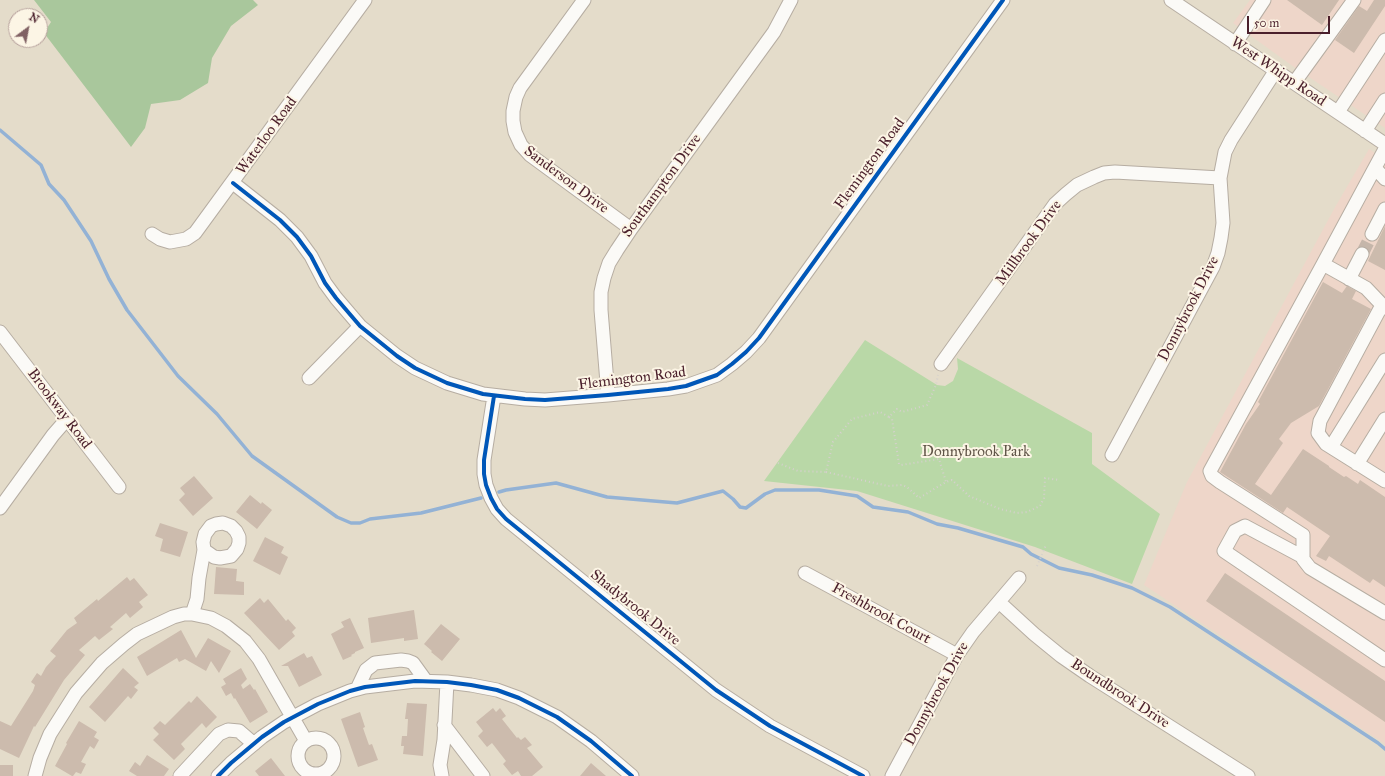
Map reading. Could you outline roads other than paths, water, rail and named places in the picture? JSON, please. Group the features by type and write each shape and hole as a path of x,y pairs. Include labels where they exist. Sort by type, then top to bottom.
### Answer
{"street":[{"name":"Waterloo Road","path":"152,234 160,239 170,242 178,242 195,233 233,183 365,0"},
{"name":"Sanderson Drive","path":"584,0 520,88 516,97 513,111 515,132 520,145 530,155 632,229"},
{"name":"Southampton Drive","path":"608,395 601,310 601,292 610,263 617,250 774,32 791,0"},
{"name":"Flemington Road","path":"233,183 280,220 297,237 310,256 325,283 360,326 384,347 415,368 447,383 494,396 545,400 668,390 686,386 716,374 732,364 759,338 1003,0"},
{"name":"West Whipp Road","path":"1171,0 1385,144"},
{"path":"1235,44 1264,0"},
{"path":"1294,83 1354,0"},
{"path":"1338,112 1385,40"},
{"name":"Donnybrook Drive","path":"1112,455 1213,267 1222,238 1223,223 1220,178 1225,152 1231,140 1276,70"},
{"path":"1365,131 1385,100"},
{"path":"1303,558 1303,535 1220,482 1212,476 1210,471 1385,148"},
{"path":"1374,168 1385,179"},
{"name":"Millbrook Drive","path":"941,364 1055,204 1077,185 1104,173 1115,172 1220,178"},
{"path":"1372,234 1385,209"},
{"path":"1349,279 1362,254"},
{"path":"1323,264 1366,288 1384,306 1320,421 1318,433 1326,444 1385,481"},
{"path":"309,378 360,326"},
{"name":"Brookway Road","path":"0,332 118,487"},
{"path":"1331,447 1385,360"},
{"name":"Shadybrook Drive","path":"494,396 484,460 484,474 491,498 506,519 716,690 770,726 863,776"},
{"path":"0,508 66,419"},
{"path":"1357,464 1385,419"},
{"path":"1385,613 1310,568 1303,558 1245,526 1235,531 1224,550 1385,660"},
{"path":"192,614 197,599 204,550"},
{"name":"Freshbrook Court","path":"805,573 957,655"},
{"name":"Donnybrook Drive","path":"892,776 957,655 973,632 1019,578"},
{"name":"Boundbrook Drive","path":"999,602 1061,656 1248,776"},
{"path":"35,776 40,758 50,734 76,693 102,663 124,644 151,627 173,616 192,614 211,618 226,626 245,641 259,660 306,741"},
{"path":"357,689 366,670 375,662 401,660 408,661 413,663 426,681"},
{"path":"218,776 254,744 292,718 318,704 357,689 390,683 426,681 447,682 497,690 543,709 591,741 632,776"},
{"path":"442,776 440,765 444,740 447,682"},
{"path":"444,725 482,776"},
{"path":"180,776 219,734 228,730 239,731 254,744"}],"waterway":[{"path":"0,130 41,165 49,184 64,200 91,241 109,279 127,310 178,376 217,414 252,456 337,517 351,523 360,523 370,519 421,513 481,498"},
{"path":"499,492 556,483 607,497 677,503 723,491 740,507 746,508 765,494 775,490 819,490 857,496 873,507 908,512 937,524 958,528 1023,547 1031,554 1059,568 1092,575 1132,588 1170,607 1385,749"}],"tunnel":[{"path":"1362,254 1372,234"}],"park label":[{"name":"Donnybrook Park","path":"976,452"}]}
